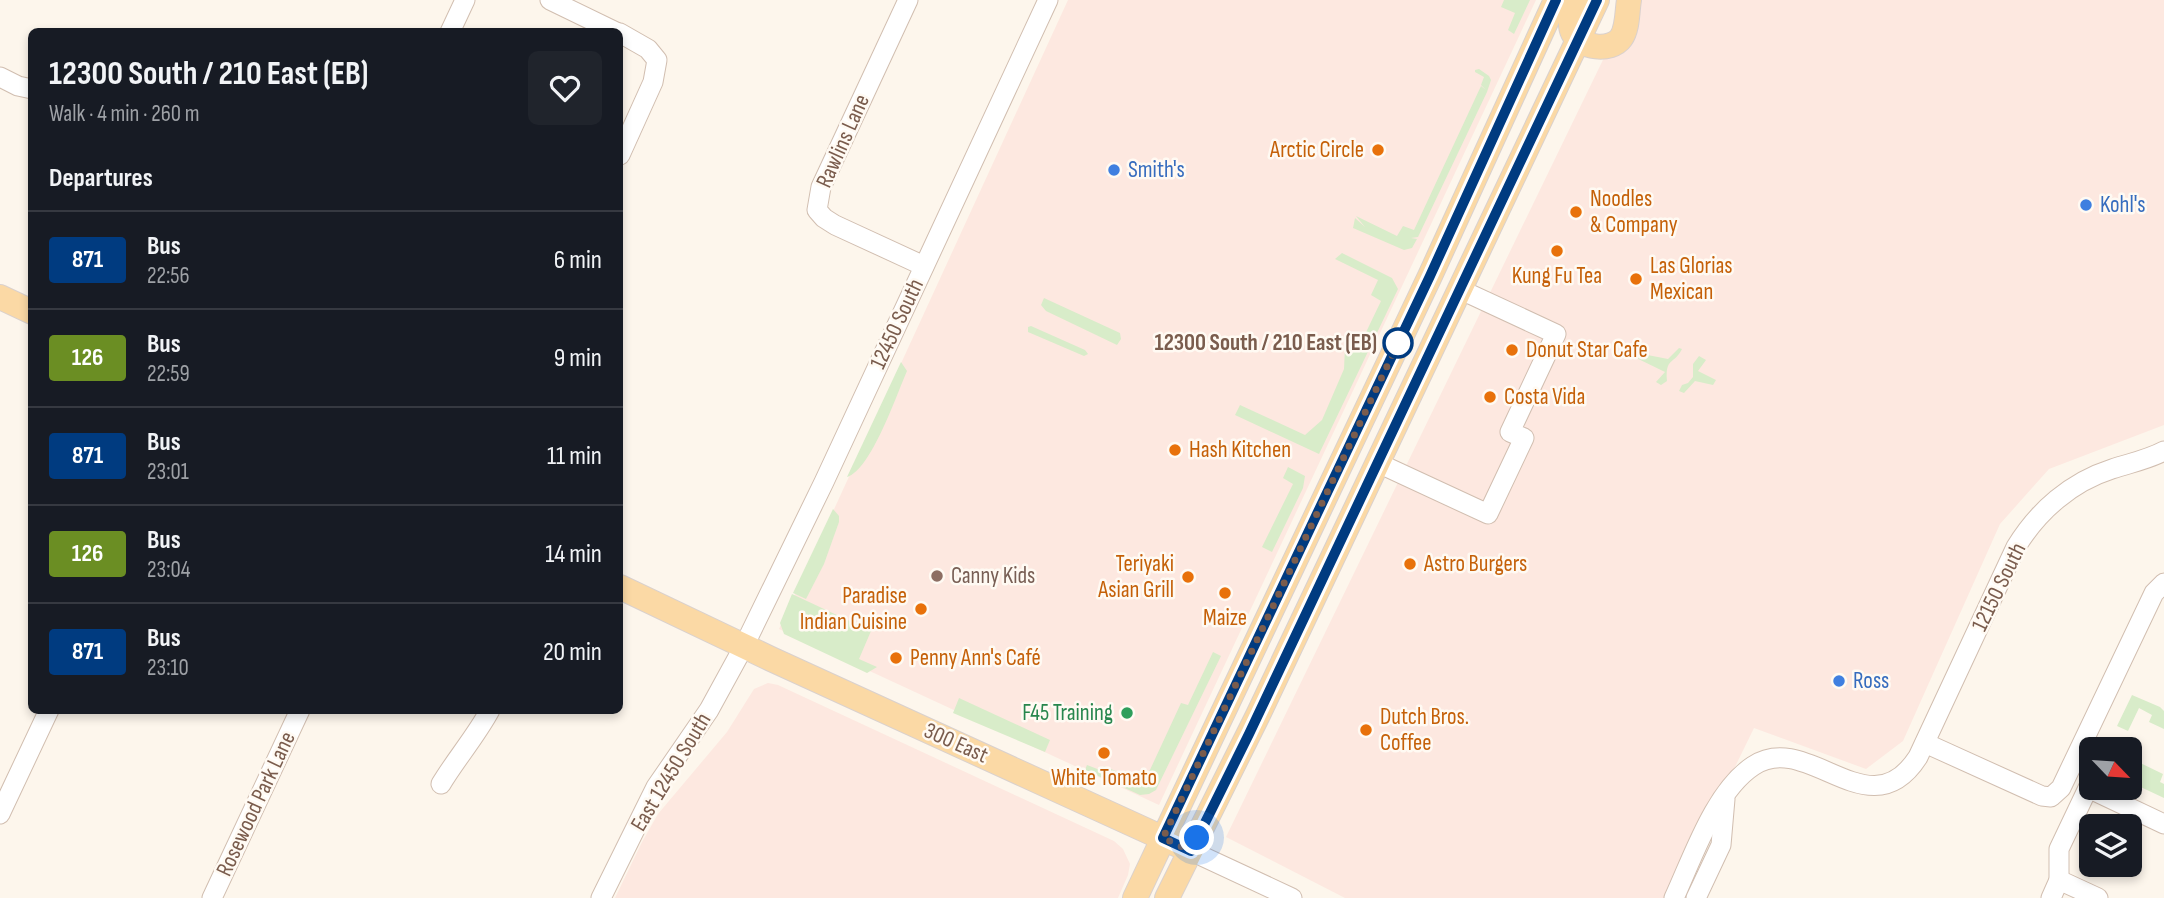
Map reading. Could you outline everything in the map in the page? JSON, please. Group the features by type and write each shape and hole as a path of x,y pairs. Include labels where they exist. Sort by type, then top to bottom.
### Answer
{"main road":[{"path":"1135,898 1430,276 1556,0"},
{"path":"1574,0 1572,32 1579,41 1594,47 1620,40 1629,0"},
{"path":"1167,898 1236,761 1597,0"},
{"path":"0,297 28,310"},
{"name":"300 East","path":"623,588 1191,851"}],"street":[{"path":"452,28 465,0"},
{"path":"550,0 610,28"},
{"name":"Rawlins Lane","path":"908,0 821,187 817,210 835,225 924,266"},
{"name":"12450 South","path":"744,646 824,482 1048,0"},
{"path":"623,35 648,49 657,60 653,82 623,148"},
{"path":"0,77 28,88"},
{"path":"1378,463 1488,514 1524,438 1510,432 1556,334 1459,289"},
{"name":"12150 South","path":"1729,789 1755,765 1773,758 1802,762 1863,785 1878,786 1891,782 1907,771 1924,743 2016,547 2033,523 2049,506 2076,485 2102,472 2144,460 2164,451"},
{"path":"1924,743 2042,796 2051,797 2061,788 2154,593 2164,583"},
{"name":"East 12450 South","path":"601,898 656,787 709,710 744,646"},
{"path":"0,814 46,714"},
{"name":"Rosewood Park Lane","path":"212,898 298,714"},
{"path":"441,784 487,714"},
{"path":"2051,898 2059,880 2059,849 2088,788 2164,824"},
{"path":"1674,898 1716,808 1729,789"},
{"path":"1696,898 1721,845 1723,807 1729,789"},
{"name":"300 East","path":"1191,851 1292,898"},
{"path":"2059,880 2098,898"}],"shaded area":[{"path":"1068,0 1536,0 1159,805 779,629"},
{"path":"1632,0 2164,0 2164,425 2049,469 2000,524 1903,741 1866,769 1754,728 1671,898 1345,898 1226,837"},
{"path":"768,683 778,685 1114,841 1123,849 1130,864 1118,898 615,898 658,814 727,732 754,689"}],"green space":[{"path":"1504,0 1530,0 1514,34 1508,30 1515,13 1501,7"},
{"path":"1479,69 1491,80 1487,92 1418,237 1411,238 1417,239 1412,248 1404,250 1353,228 1355,218 1365,227 1356,216 1397,236 1403,226 1414,230 1481,86 1486,90 1481,85 1484,77 1475,72"},
{"path":"1342,253 1392,278 1398,289 1319,454 1235,415 1240,405 1305,435 1322,420 1344,369 1345,347 1357,351 1381,301 1371,295 1378,280 1335,259"},
{"path":"1044,298 1120,333 1121,339 1117,345 1046,311 1041,305"},
{"path":"1028,327 1085,350 1088,354 1084,356 1028,332"},
{"path":"1679,348 1682,349 1667,368 1667,381 1661,385 1656,382 1665,372 1626,353 1627,351 1668,359"},
{"path":"1699,356 1706,360 1698,371 1716,380 1713,385 1695,381 1684,393 1679,391 1682,385 1693,377 1693,364"},
{"path":"901,362 907,371 882,431 865,461 847,477"},
{"path":"1288,467 1305,476 1303,488 1272,552 1262,547 1293,484 1283,478"},
{"path":"833,509 839,516 839,522 824,564 806,599 793,593"},
{"path":"792,594 871,631 859,659 877,667 867,673 784,634 780,623"},
{"path":"1213,652 1221,656 1156,790 1140,795 1085,770 1087,765 1100,770 1104,766 1139,781 1149,772 1181,703 1188,705"},
{"path":"2132,695 2164,711 2164,729 2149,722 2152,715 2139,708 2128,731 2117,726"},
{"path":"959,698 1050,740 1045,752 953,713"},
{"path":"2142,764 2163,774 2160,782 2164,784 2164,798 2142,788"}],"bus line":[{"name":"871","path":"1556,0 1430,276 1163,838 1191,851 1597,0"}],"place":[{"name":"Arctic Circle","path":"1378,150"},
{"name":"Smith's","path":"1114,170"},
{"name":"Kohl's","path":"2086,205"},
{"name":"Noodles & Company","path":"1576,212"},
{"name":"Kung Fu Tea","path":"1557,251"},
{"name":"Las Glorias Mexican","path":"1636,279"},
{"name":"12300 South / 210 East (EB)","path":"1398,343"},
{"name":"Donut Star Cafe","path":"1512,350"},
{"name":"Costa Vida","path":"1490,397"},
{"name":"Hash Kitchen","path":"1175,450"},
{"name":"Astro Burgers","path":"1410,564"},
{"name":"Canny Kids","path":"937,576"},
{"name":"Teriyaki Asian Grill","path":"1188,577"},
{"name":"Maize","path":"1225,593"},
{"name":"Paradise Indian Cuisine","path":"921,609"},
{"name":"Penny Ann's Café","path":"896,658"},
{"name":"Ross","path":"1839,681"},
{"name":"F45 Training","path":"1127,713"},
{"name":"Dutch Bros. Coffee","path":"1366,730"},
{"name":"White Tomato","path":"1104,753"}],"route":[{"path":"1197,838 1191,851 1163,838 1399,341 1398,343"}]}
